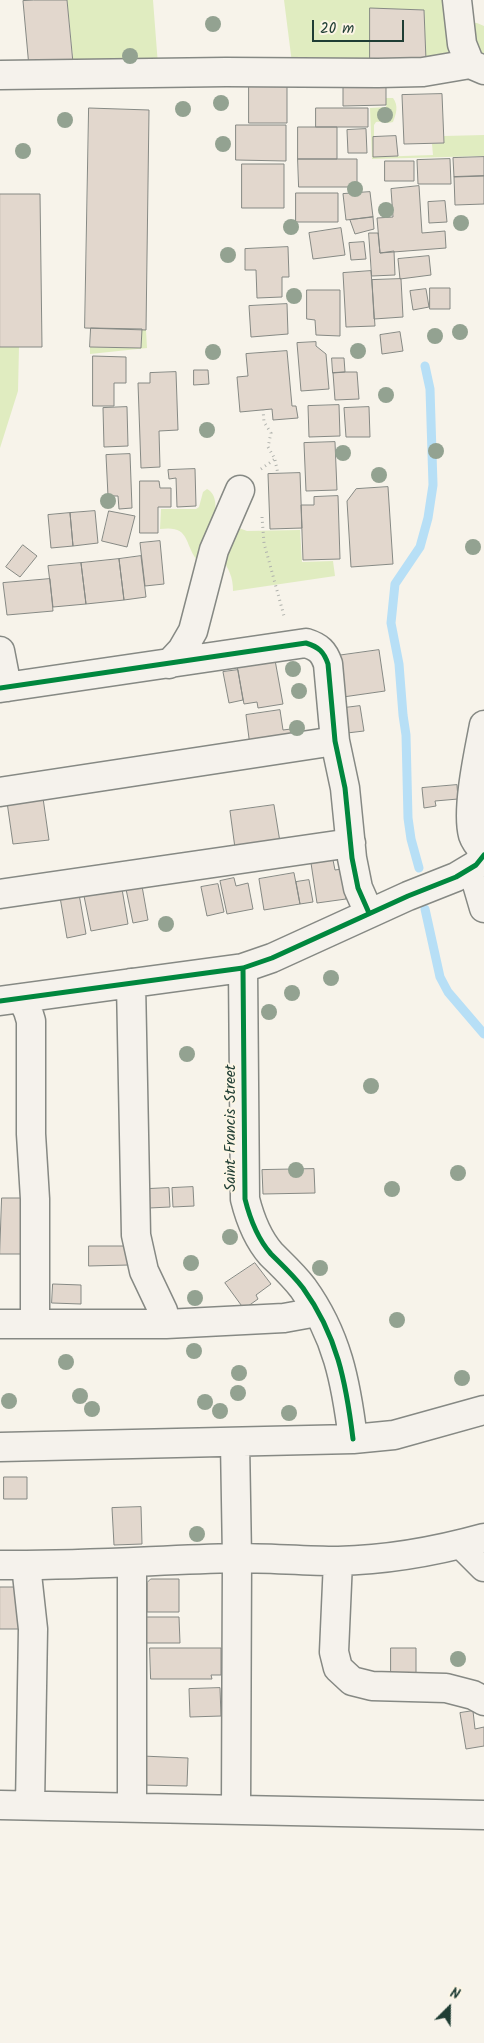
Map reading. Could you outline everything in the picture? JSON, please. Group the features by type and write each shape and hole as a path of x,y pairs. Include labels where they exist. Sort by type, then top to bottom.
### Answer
{"street":[{"path":"0,75 226,72 378,73 423,72 477,67 462,44 457,0"},
{"path":"169,664 182,650 193,630 211,558 224,522 250,482"},
{"path":"0,651 3,687 306,643 317,646 324,654 328,664 335,740 341,760 358,888 369,913"},
{"path":"483,738 472,817 473,835 478,846 479,859 477,884 484,908"},
{"path":"0,792 335,740"},
{"path":"0,894 351,843"},
{"path":"11,1000 243,968 272,958 479,859"},
{"name":"Saint Francis Street","path":"243,968 245,1199 250,1219 259,1237 303,1289 335,1347 347,1391 353,1439"},
{"path":"131,983 136,1235 144,1270 163,1311 166,1324"},
{"path":"11,1000 28,1011 30,1021 31,1134 35,1199 35,1323"},
{"path":"0,1324 166,1324 284,1318 317,1312"},
{"path":"0,1447 353,1439 394,1435 484,1410"},
{"path":"235,1442 237,1558 236,1808"},
{"path":"30,1805 33,1629 13,1565 132,1563 237,1558 338,1561 373,1560 472,1541 484,1567"},
{"path":"338,1561 334,1652 338,1668 352,1681 372,1686 446,1688 473,1695 484,1701"},
{"path":"132,1563 132,1807"},
{"path":"0,1805 236,1808 484,1815"}],"path":[{"path":"263,410 264,422 271,433 268,447 275,459 278,474"},
{"path":"250,482 262,467 275,459"},
{"path":"262,515 264,542 283,614 291,629 306,643"}],"green space":[{"path":"67,0 153,0 158,65 74,68"},
{"path":"284,0 446,0 456,23 477,23 484,26 484,53 426,60 424,10 370,9 370,61 292,63"},
{"path":"386,98 393,98 396,104 396,113 393,122 376,122 374,125 374,157 433,155 432,144 444,143 444,136 484,135 484,156 372,159 370,108 386,107"},
{"path":"142,329 146,330 147,348 90,354 90,347 141,348"},
{"path":"0,347 19,347 18,391 0,448"},
{"path":"207,489 213,494 215,512 201,560 196,559 181,532 169,528 160,529 161,509 196,509 199,507 203,492"},
{"path":"236,527 247,531 300,530 302,562 333,561 335,576 233,591 230,573 221,558"}],"building":[{"path":"67,0 73,63 29,67 23,1"},
{"path":"370,8 424,10 426,60 370,61"},
{"path":"386,82 386,105 343,106 343,83"},
{"path":"249,84 287,84 287,123 249,123"},
{"path":"442,94 444,143 404,144 402,95"},
{"path":"89,108 149,110 146,330 85,328"},
{"path":"316,108 368,108 368,127 316,127"},
{"path":"236,125 286,125 286,161 236,160"},
{"path":"298,127 337,127 337,159 298,159"},
{"path":"366,129 367,153 348,153 347,130"},
{"path":"396,136 398,156 373,157 373,137"},
{"path":"484,157 484,176 454,177 453,158"},
{"path":"298,159 357,159 357,187 299,187"},
{"path":"450,159 451,184 418,184 417,160"},
{"path":"385,161 414,161 414,181 385,181"},
{"path":"242,164 284,164 284,208 242,208"},
{"path":"484,176 484,204 455,205 454,177"},
{"path":"419,186 422,233 445,231 446,248 380,253 377,218 393,217 391,189"},
{"path":"370,192 373,217 346,220 343,194"},
{"path":"296,193 338,193 338,222 296,222"},
{"path":"0,194 40,194 42,347 0,347"},
{"path":"445,201 447,222 429,223 428,202"},
{"path":"373,217 374,229 355,234 350,220"},
{"path":"341,228 345,255 313,259 309,233"},
{"path":"369,233 378,233 380,253 394,251 395,275 372,276"},
{"path":"364,242 366,259 351,260 349,243"},
{"path":"288,247 289,277 282,277 282,297 257,298 256,270 245,270 245,249"},
{"path":"429,256 431,275 400,279 398,259"},
{"path":"371,271 375,326 346,327 343,273"},
{"path":"401,279 403,317 374,319 372,280"},
{"path":"430,288 450,288 450,309 430,309"},
{"path":"426,289 429,307 413,310 410,291"},
{"path":"307,290 340,290 340,336 316,335 315,320 307,319"},
{"path":"287,304 288,334 251,337 249,306"},
{"path":"91,328 142,329 141,348 90,347"},
{"path":"400,332 403,351 382,354 380,335"},
{"path":"316,342 316,346 326,354 329,389 301,391 297,343"},
{"path":"287,351 292,406 296,406 298,418 273,420 272,409 240,412 237,377 248,376 246,354"},
{"path":"93,356 126,357 126,383 114,383 114,406 93,406"},
{"path":"332,358 344,358 345,372 333,373"},
{"path":"194,370 208,370 209,384 194,385"},
{"path":"176,372 178,430 159,431 160,467 141,468 138,383 150,383 150,373"},
{"path":"357,372 359,399 335,400 333,373"},
{"path":"339,405 340,436 309,437 308,406"},
{"path":"127,407 128,446 104,447 103,408"},
{"path":"369,407 370,437 346,437 344,408"},
{"path":"335,442 337,490 306,491 304,443"},
{"path":"130,454 132,508 119,509 118,496 108,496 106,455"},
{"path":"195,469 196,506 177,507 176,478 169,479 168,470"},
{"path":"300,473 302,528 270,529 268,474"},
{"path":"140,481 159,481 160,488 171,488 171,507 158,507 158,533 140,533"},
{"path":"388,487 393,564 351,567 347,501 356,489"},
{"path":"338,496 340,559 303,560 301,505 314,505 314,497"},
{"path":"95,511 98,543 73,546 70,513"},
{"path":"109,511 135,516 127,547 102,541"},
{"path":"70,513 73,546 51,548 48,515"},
{"path":"160,541 164,584 145,586 140,543"},
{"path":"23,545 37,556 20,577 6,567"},
{"path":"141,556 146,597 124,600 119,559"},
{"path":"119,559 124,600 86,604 81,563"},
{"path":"81,563 86,604 53,607 48,566"},
{"path":"50,579 53,611 7,615 3,583"},
{"path":"379,650 385,691 343,697 336,656"},
{"path":"275,660 283,704 258,708 257,702 244,704 237,666"},
{"path":"238,670 243,700 229,703 223,672"},
{"path":"360,706 364,731 347,733 344,708"},
{"path":"280,710 283,730 291,729 293,739 250,746 246,715"},
{"path":"457,785 458,799 435,801 436,806 424,808 422,788"},
{"path":"43,798 49,840 13,844 7,802"},
{"path":"274,805 280,842 235,848 230,811"},
{"path":"333,860 335,870 342,869 346,899 317,903 311,863"},
{"path":"294,873 300,904 264,910 259,879"},
{"path":"234,878 236,886 248,883 253,909 227,914 220,881"},
{"path":"309,880 313,902 300,904 296,882"},
{"path":"218,884 224,912 207,916 201,887"},
{"path":"142,886 148,920 133,923 126,889"},
{"path":"122,889 128,924 91,931 84,896"},
{"path":"79,894 86,934 67,938 60,897"},
{"path":"314,1169 315,1193 263,1194 262,1170"},
{"path":"193,1187 194,1206 173,1207 172,1188"},
{"path":"169,1188 170,1207 149,1208 148,1189"},
{"path":"2,1198 25,1198 25,1254 0,1254"},
{"path":"89,1246 128,1246 129,1265 89,1266"},
{"path":"255,1263 271,1284 256,1295 258,1299 244,1309 225,1283"},
{"path":"53,1284 81,1285 81,1304 52,1303"},
{"path":"4,1477 27,1477 27,1499 4,1499"},
{"path":"141,1507 142,1544 114,1545 112,1508"},
{"path":"151,1579 179,1579 179,1612 147,1612 147,1583"},
{"path":"0,1587 22,1587 22,1629 0,1629"},
{"path":"146,1617 179,1617 180,1643 147,1643"},
{"path":"150,1648 221,1648 221,1675 211,1675 212,1679 151,1679"},
{"path":"391,1648 416,1648 416,1676 391,1676"},
{"path":"220,1688 221,1716 190,1717 189,1689"},
{"path":"473,1711 475,1729 484,1727 484,1746 466,1749 460,1713"},
{"path":"142,1756 188,1758 187,1786 142,1785"}],"waterway":[{"path":"419,868 411,839 408,818 406,735 399,664 391,623 395,584 420,547 428,518 433,485 430,389 425,366"},
{"path":"425,909 440,977 448,992 484,1034"}],"cycle path":[{"path":"0,688 306,643 318,648 325,656 328,664 335,741 345,788 352,858 358,888 369,913"},
{"path":"0,1001 243,968 272,958 408,896 456,877 476,865 484,855"},
{"path":"243,968 245,1199 258,1235 271,1254 303,1288 324,1323 332,1341 343,1379 353,1439"}]}
